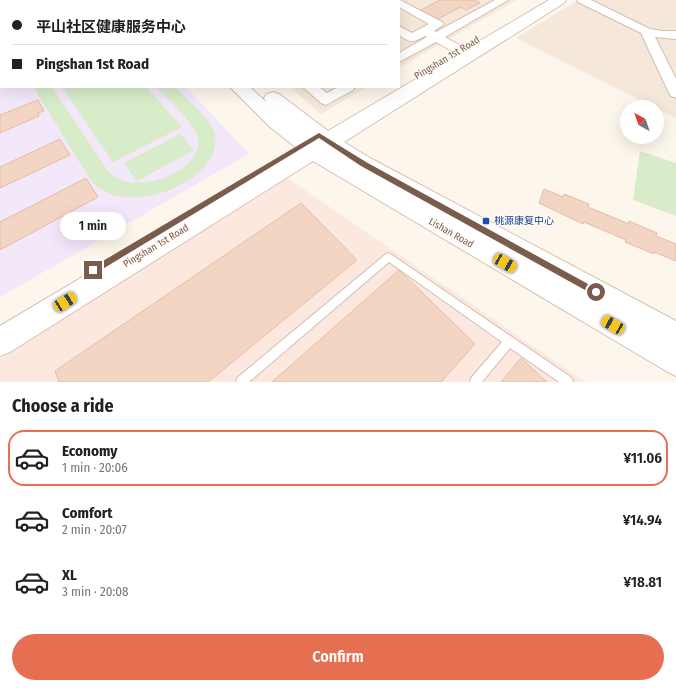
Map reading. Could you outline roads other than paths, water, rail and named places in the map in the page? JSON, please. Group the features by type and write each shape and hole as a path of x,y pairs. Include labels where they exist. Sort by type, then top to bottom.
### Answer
{"street":[{"path":"400,57 503,0"},
{"name":"Pingshan 1st Road","path":"0,342 316,143 464,53 545,0"},
{"name":"Pingshan 1st Road","path":"464,53 559,0"},
{"path":"582,0 646,31 662,35 676,35"},
{"path":"400,4 438,24 412,38 400,31"},
{"path":"425,31 464,53"},
{"path":"646,31 676,93"},
{"name":"Lishan Road","path":"240,88 277,122 316,143 363,164 676,336"},
{"name":"Lishan Road","path":"261,88 291,114 316,143 355,178 676,361"},
{"path":"311,88 326,100 346,88"},
{"name":"Pingshan 1st Road","path":"0,326 316,143"}],"lane":[{"path":"241,382 389,257 568,382"},
{"path":"475,382 509,341"}],"place":[{"name":"桃源康复中心","path":"486,221"}]}
